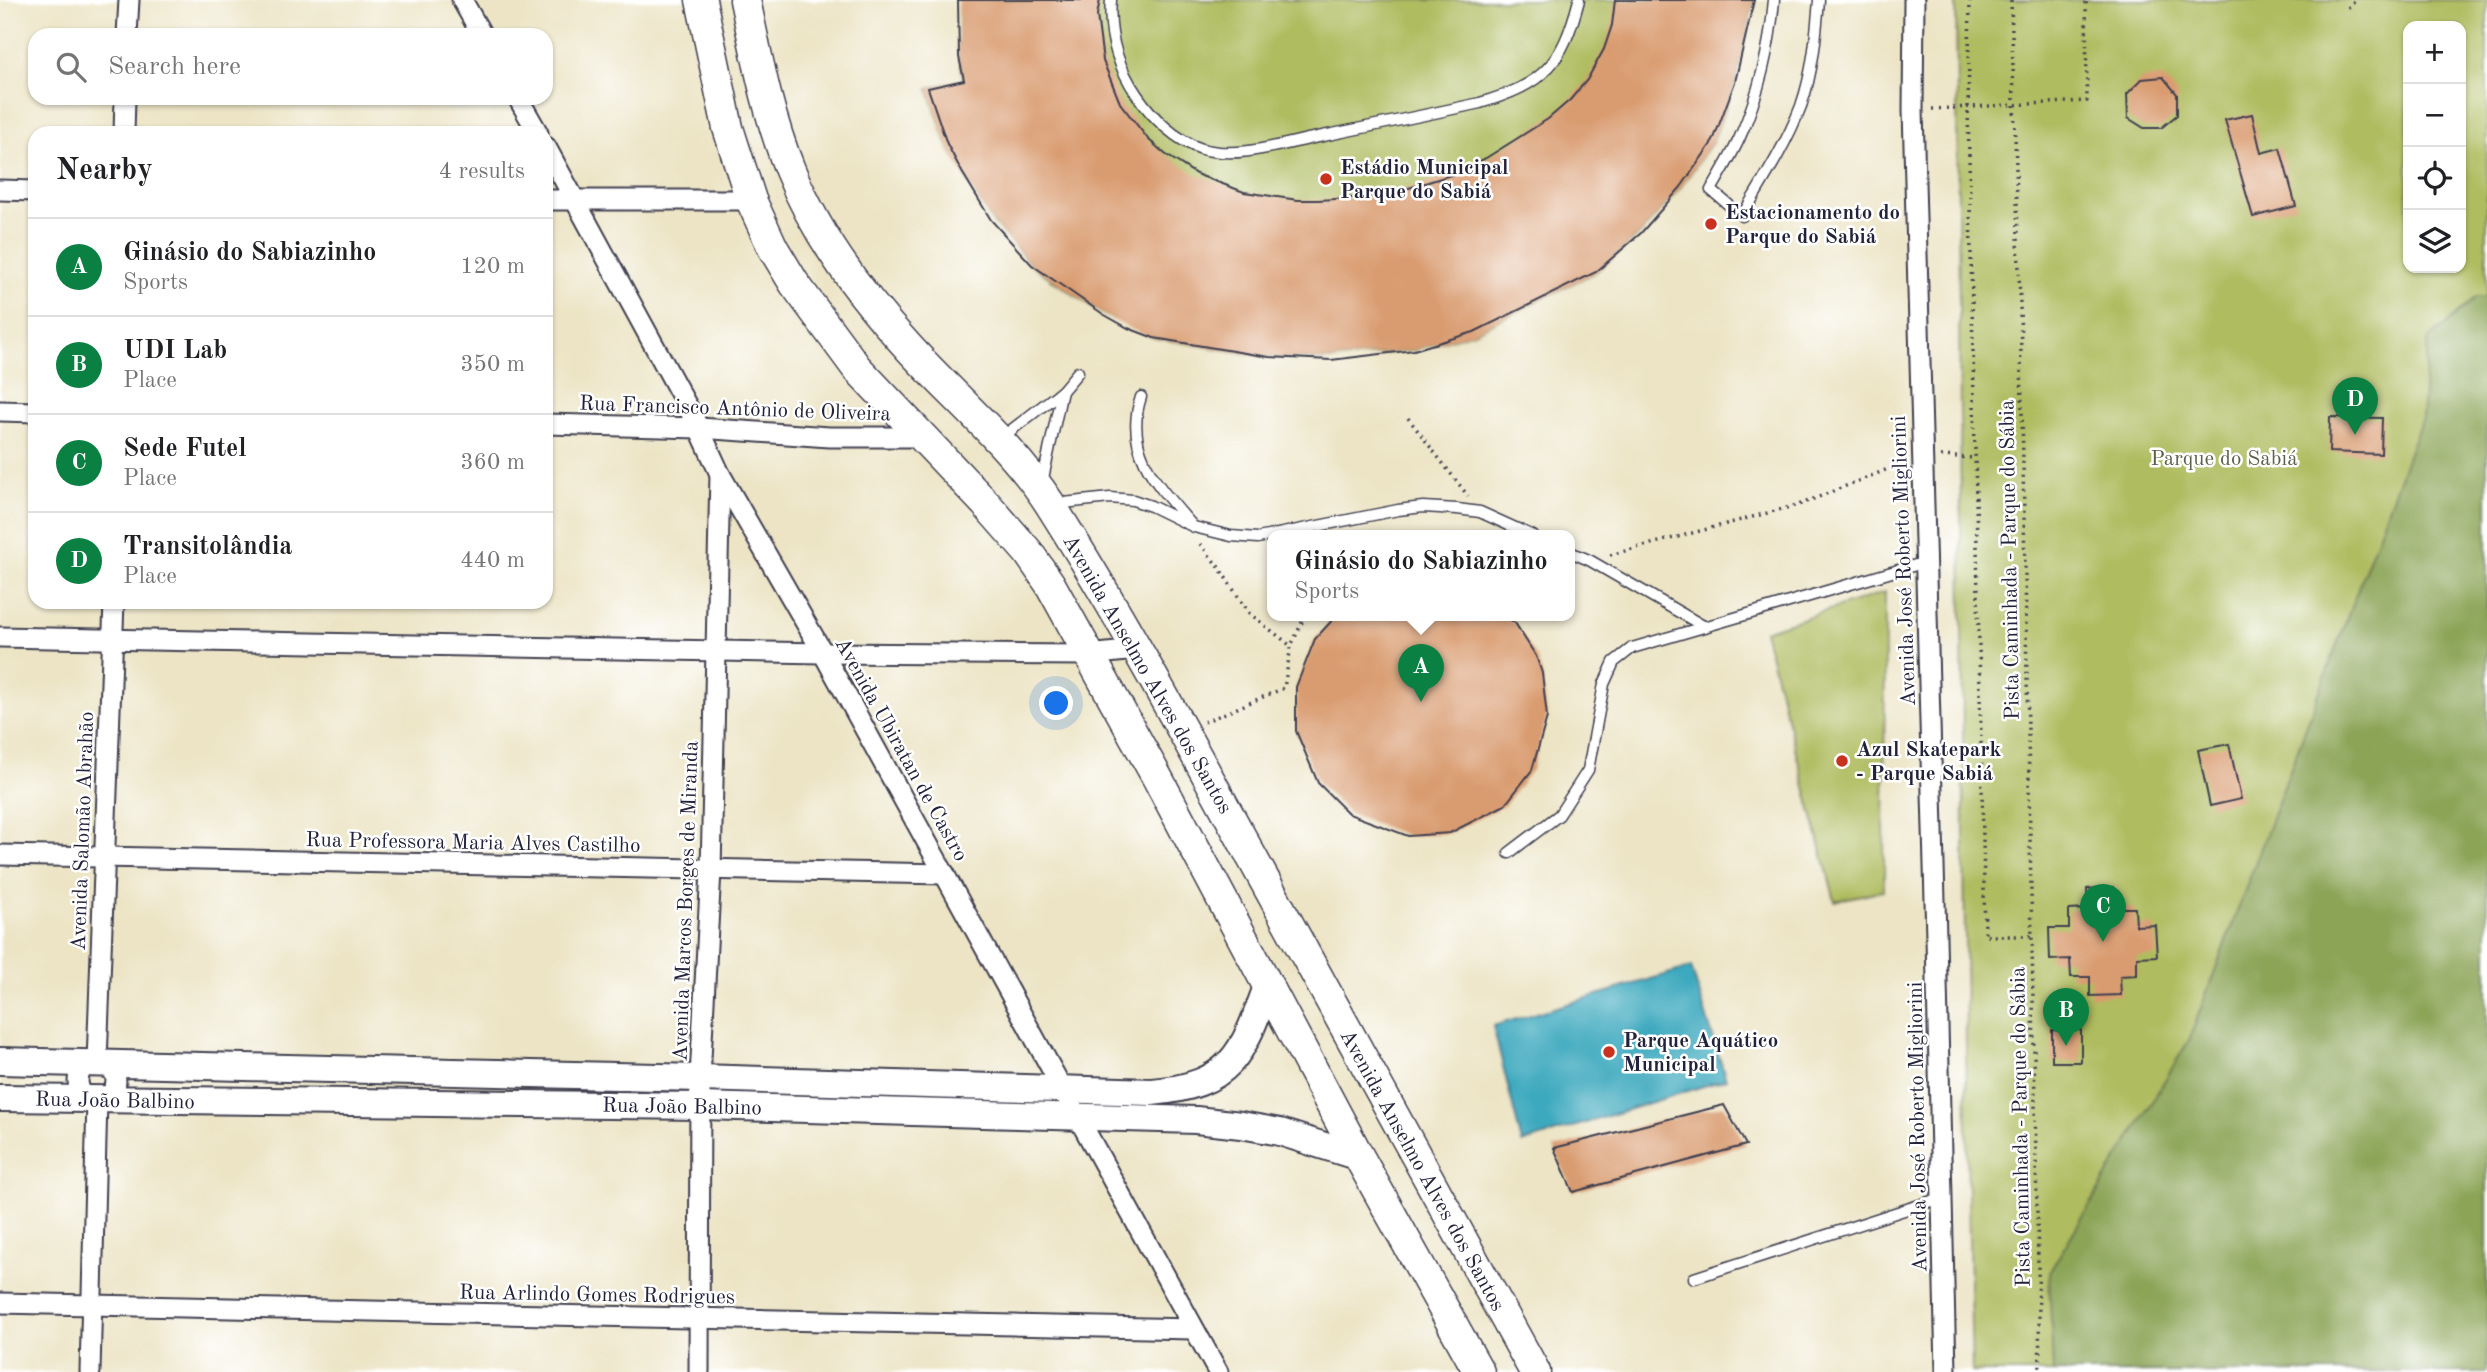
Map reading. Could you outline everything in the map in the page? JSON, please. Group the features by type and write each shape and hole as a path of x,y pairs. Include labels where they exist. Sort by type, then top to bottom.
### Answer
{"main road":[{"name":"Avenida Anselmo Alves dos Santos","path":"701,0 729,128 751,200 773,248 856,367 986,504 1028,552 1050,584 1359,1157 1479,1372"},
{"name":"Avenida Anselmo Alves dos Santos","path":"745,0 772,115 790,170 821,230 861,290 909,348 971,411 1045,497 1136,650 1535,1372"},
{"name":"Rua João Balbino","path":"0,1060 1170,1090 1188,1087 1215,1076 1230,1063 1245,1043 1268,984"},
{"name":"Rua João Balbino","path":"0,1098 701,1106 1196,1120 1280,1132 1359,1157"}],"street":[{"path":"127,28 128,0"},
{"path":"462,0 478,28"},
{"name":"Avenida José Roberto Migliorini","path":"1914,0 1913,110 1945,1372"},
{"path":"124,126 125,105"},
{"path":"522,105 534,126"},
{"name":"Avenida Ubiratan de Castro","path":"553,160 699,428 720,474 823,653 1218,1372"},
{"path":"0,190 28,191"},
{"path":"553,200 751,200"},
{"path":"0,411 28,412"},
{"name":"Rua Francisco Antônio de Oliveira","path":"553,424 699,428 829,437 922,437"},
{"name":"Avenida Marcos Borges de Miranda","path":"699,1372 700,1078 711,870 720,474"},
{"name":"Avenida Salomão Abrahão","path":"97,1062 114,609"},
{"path":"0,637 823,653 1089,655 1136,650"},
{"name":"Rua Professora Maria Alves Castilho","path":"0,855 945,874"},
{"path":"97,1062 111,1068 116,1083 111,1094 105,1099 97,1100 84,1095 78,1081 84,1068 97,1062"},
{"path":"90,1372 97,1100"},
{"name":"Rua Arlindo Gomes Rodrigues","path":"0,1303 1194,1329"}],"lane":[{"path":"1111,0 1111,25 1119,64 1141,101 1161,123 1179,137 1196,147 1218,152 1263,148 1512,94 1546,72 1566,41 1579,0"},
{"path":"1773,0 1767,49 1752,107 1739,139 1711,190 1742,216 1776,158 1801,106 1815,51 1819,0"},
{"path":"997,441 1062,391 1078,372"},
{"path":"1062,391 1045,497 1133,500 1194,527 1231,536 1267,535"},
{"path":"1141,397 1135,416 1137,442 1144,463 1157,484 1194,527"},
{"path":"1296,530 1423,507 1480,512 1520,530"},
{"path":"1575,554 1705,627"},
{"path":"1509,853 1559,815 1588,770 1604,684 1614,662 1632,648 1926,562"},
{"path":"1694,1278 1941,1198"}],"path":[{"path":"1970,0 1968,108 1973,458 1985,936 2032,936"},
{"name":"Pista Caminhada - Parque do Sábia","path":"2011,0 2020,303 2040,1372"},
{"path":"1913,110 2014,107 2087,101 2086,0"},
{"path":"2348,8 2355,0"},
{"path":"1408,418 1450,469 1480,512"},
{"path":"1589,560 1801,504 1923,455 1973,458"},
{"path":"1182,521 1218,566 1249,613 1291,646"},
{"path":"1209,730 1204,722 1284,688 1291,646 1303,621"}],"green space":[{"name":"Estádio Municipal Parque do Sabiá","path":"959,0 1754,0 1735,82 1713,141 1681,187 1641,233 1596,272 1474,332 1414,350 1331,360 1269,357 1154,338 1103,314 1032,265 991,220 947,144 928,88 964,80 959,57"},
{"name":"Parque do Sabiá","path":"1956,0 2487,0 2487,1372 1972,1372 1967,1154"},
{"path":"2476,297 2487,297 2487,1372 2053,1372 2049,1273 2189,1040 2422,418 2428,340"},
{"name":"Azul Skatepark - Parque Sabiá","path":"1885,592 1884,890 1835,901 1764,631"}],"water":[{"name":"Parque Aquático Municipal","path":"1691,967 1726,1079 1522,1143 1493,1026"}],"building":[{"name":"Estádio Municipal Parque do Sabiá","path":"958,0 1100,0 1097,15 1103,61 1120,103 1148,139 1165,154 1196,174 1244,192 1298,200 1318,200 1369,197 1396,192 1454,174 1486,158 1548,119 1570,100 1587,80 1604,49 1612,25 1615,0 1754,0 1735,82 1713,141 1681,187 1641,233 1596,272 1474,332 1414,350 1331,360 1269,357 1154,338 1103,314 1032,265 991,220 962,172 947,144 928,88 964,80 959,57"},
{"path":"2163,77 2177,94 2177,115 2161,128 2144,128 2128,118 2127,94 2142,79"},
{"path":"2252,114 2261,153 2280,148 2296,206 2253,217 2225,120"},
{"path":"2330,417 2382,418 2381,454 2329,452"},
{"path":"1331,621 1512,621 1536,656 1542,673 1547,717 1532,770 1505,805 1450,833 1408,836 1349,814 1318,783 1296,731 1296,687 1315,639"},
{"path":"2229,744 2241,799 2210,806 2198,750"},
{"path":"2114,887 2116,908 2135,908 2136,926 2155,925 2157,956 2137,957 2137,975 2120,976 2121,995 2090,996 2090,977 2071,977 2070,959 2050,960 2049,928 2069,928 2069,910 2088,909 2087,889"},
{"path":"2052,1030 2081,1030 2081,1062 2052,1062"},
{"path":"1724,1105 1746,1145 1573,1192 1554,1148"}],"place":[{"name":"Estádio Municipal Parque do Sabiá","path":"1326,179"},
{"name":"Estacionamento do Parque do Sabiá","path":"1711,224"},
{"name":"Transitolândia","path":"2355,435"},
{"name":"Ginásio do Sabiazinho","path":"1421,702"},
{"name":"Azul Skatepark - Parque Sabiá","path":"1842,761"},
{"name":"Sede Futel","path":"2103,942"},
{"name":"UDI Lab","path":"2066,1046"},
{"name":"Parque Aquático Municipal","path":"1609,1052"}]}
